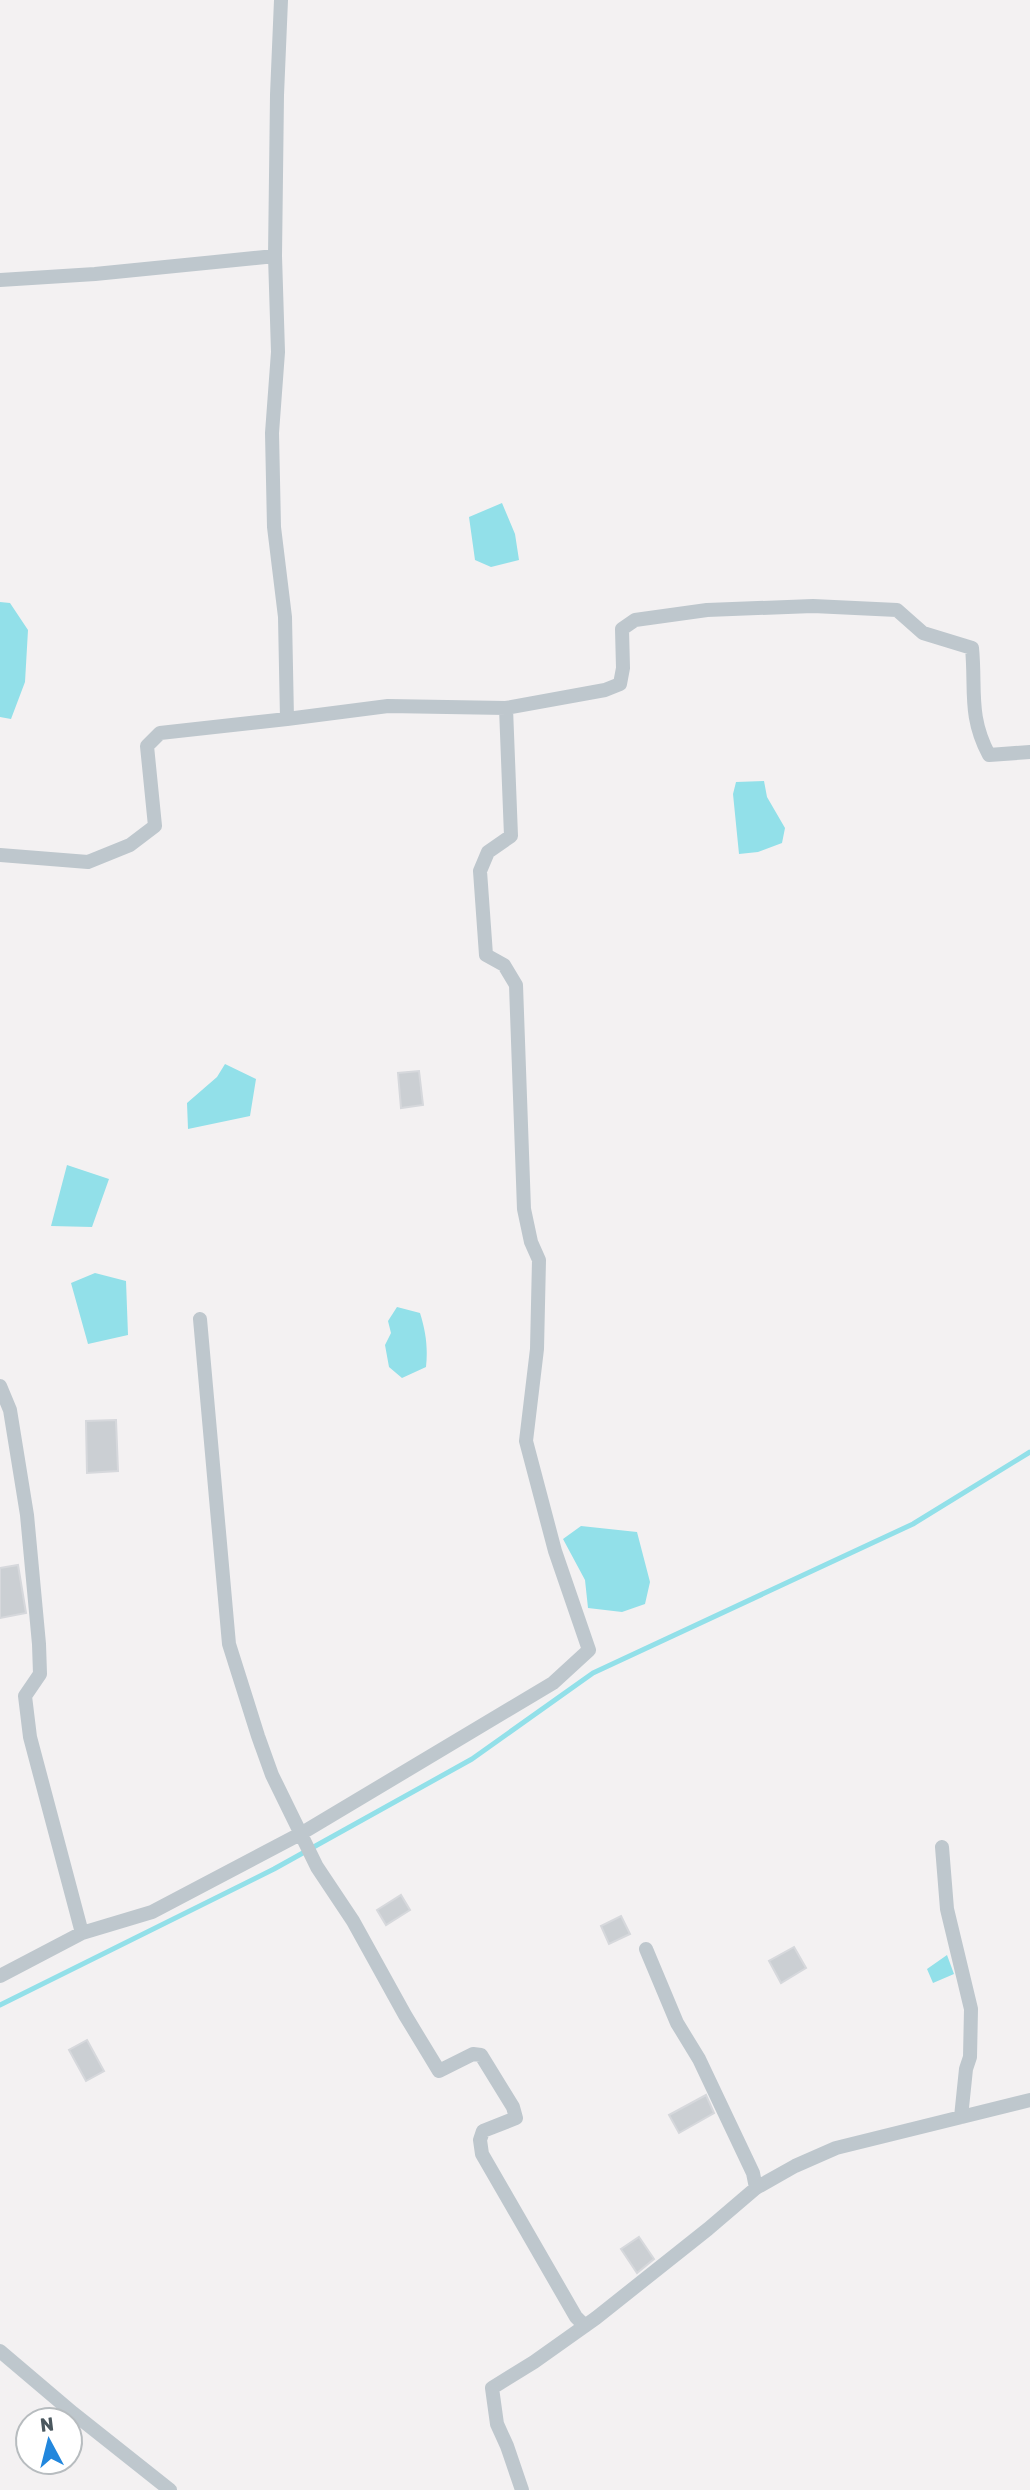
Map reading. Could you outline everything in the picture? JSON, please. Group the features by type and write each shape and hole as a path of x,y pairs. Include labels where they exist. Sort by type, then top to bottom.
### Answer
{"street":[{"path":"281,0 275,256 278,352 272,433 273,513 285,617 287,719"},
{"path":"0,280 95,274 275,256"},
{"path":"0,855 88,862 131,845 155,826 147,746 160,733 388,706 506,708 605,690 620,684 623,667 622,629 635,620 707,610 813,606 897,610 923,632 972,648 973,707 980,739 989,755 1030,752"},
{"path":"0,1976 82,1933 152,1912 307,1843 553,1683 589,1650 555,1551 526,1441 537,1349 540,1260 531,1242 524,1209 516,985 504,965 486,955 480,871 488,852 511,836 506,708"},
{"path":"200,1319 229,1644 272,1775 307,1843 439,2071 472,2054 481,2055 513,2107 516,2118 483,2131 480,2140 482,2154 576,2317 586,2326"},
{"path":"0,1386 10,1410 27,1514 39,1644 40,1674 25,1696 30,1737 82,1933"},
{"path":"942,1847 947,1909 971,2009 970,2057 966,2068 961,2117"},
{"path":"646,1949 677,2023 699,2059 753,2173 756,2188"},
{"path":"522,2490 497,2424 492,2388 586,2326 756,2188 795,2166 836,2148 1030,2100"},
{"path":"0,2351 72,2413 170,2490"}],"water":[{"path":"502,503 515,534 519,560 491,567 475,560 469,517"},
{"path":"0,602 10,603 28,630 25,682 11,719 0,717"},
{"path":"764,781 767,797 785,828 782,843 758,852 739,854 733,794 736,782"},
{"path":"225,1064 256,1079 250,1116 188,1129 187,1103 217,1077"},
{"path":"67,1165 109,1179 92,1227 51,1226"},
{"path":"95,1273 126,1281 128,1335 88,1344 71,1283"},
{"path":"397,1307 420,1313 427,1347 426,1367 402,1378 389,1367 385,1345 391,1333 388,1321"},
{"path":"581,1526 637,1532 650,1582 645,1604 622,1612 588,1608 585,1580 563,1539"},
{"path":"947,1955 954,1974 933,1983 927,1969"}],"building":[{"path":"419,1071 423,1105 401,1108 398,1073"},
{"path":"116,1420 118,1471 87,1473 86,1421"},
{"path":"18,1565 26,1613 0,1618 0,1568"},
{"path":"401,1895 410,1910 386,1925 377,1910"},
{"path":"621,1916 630,1934 609,1944 601,1926"},
{"path":"794,1947 806,1968 781,1983 769,1961"},
{"path":"87,2040 104,2071 86,2081 69,2050"},
{"path":"706,2095 714,2113 679,2133 669,2115"},
{"path":"639,2237 654,2259 637,2273 621,2249"}],"waterway":[{"path":"0,2005 274,1869 472,1759 593,1673 913,1524 1030,1452"}]}
